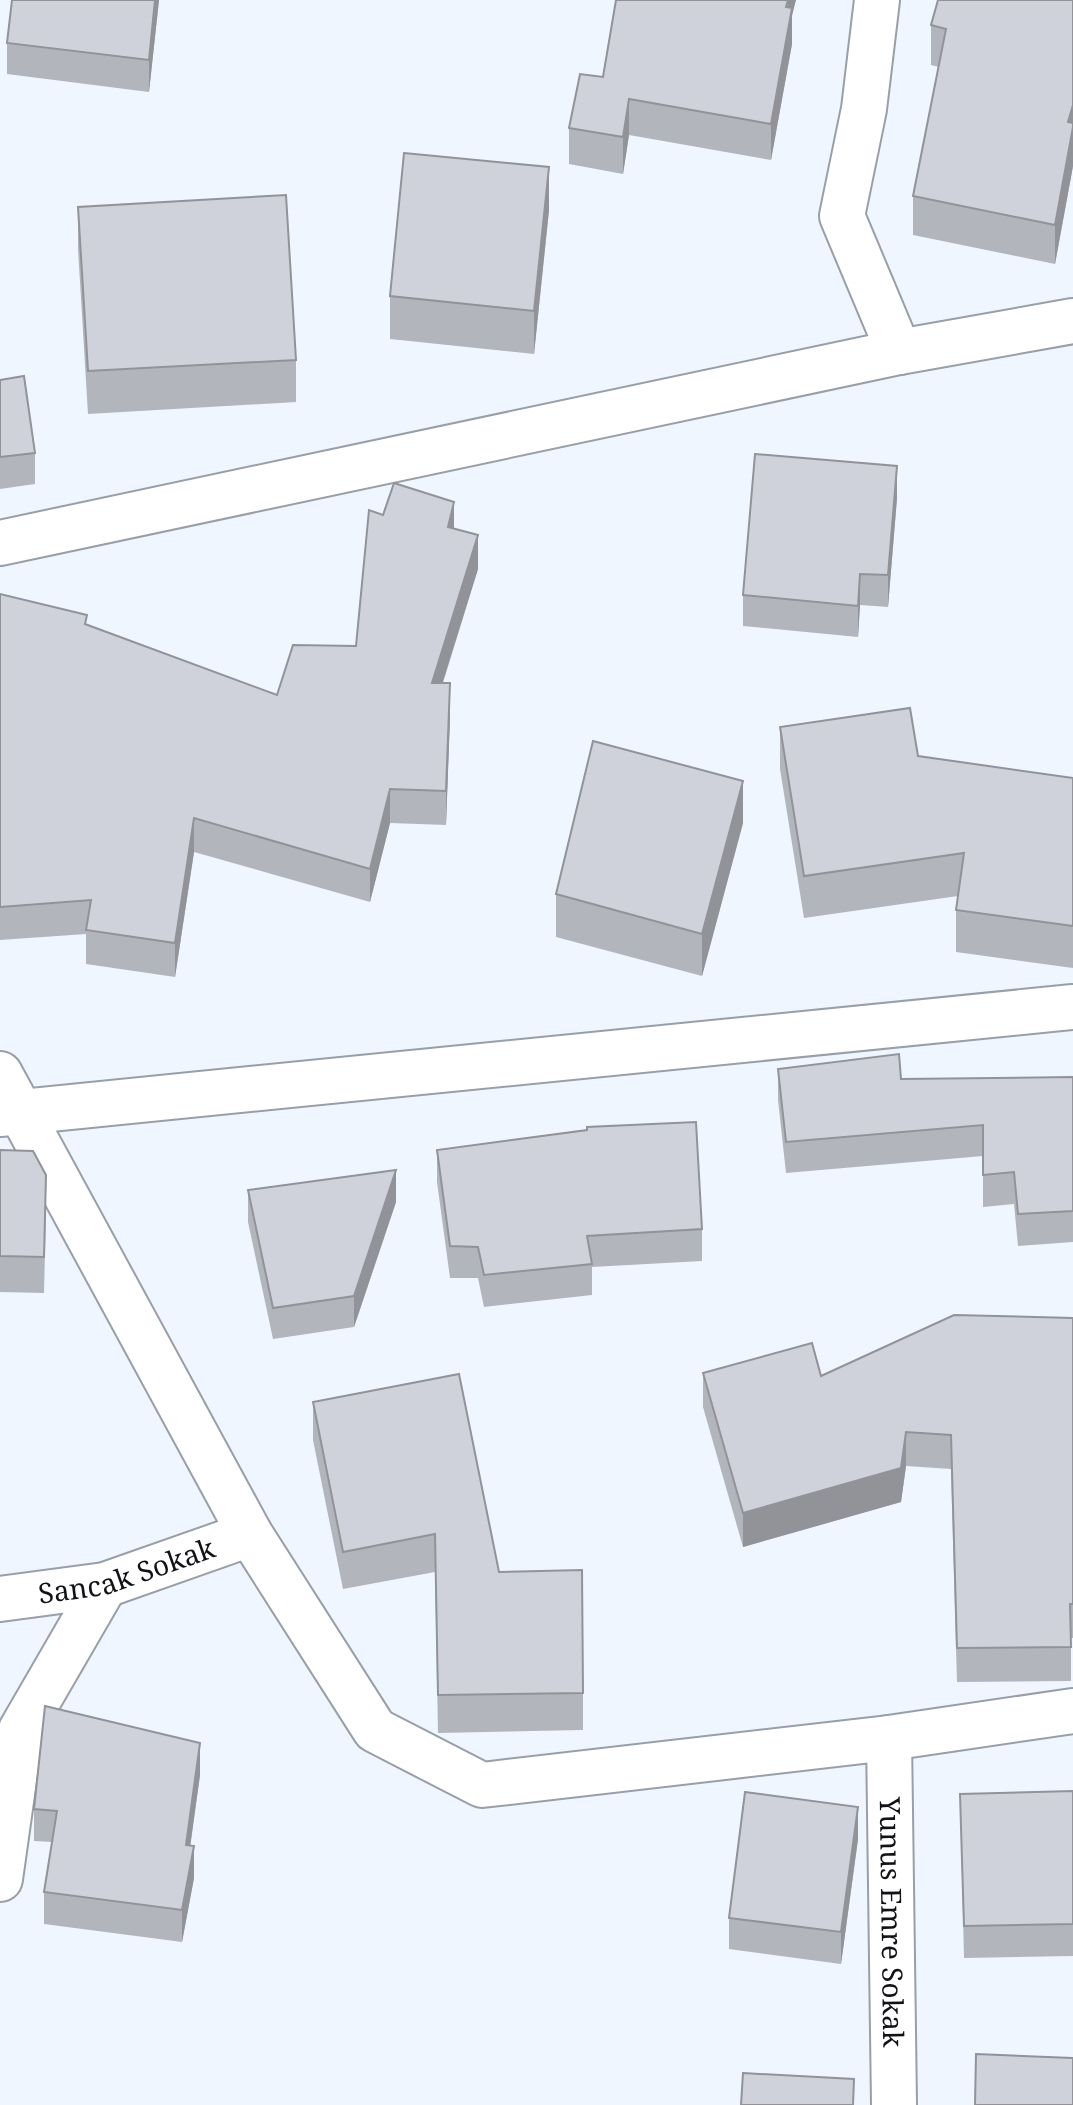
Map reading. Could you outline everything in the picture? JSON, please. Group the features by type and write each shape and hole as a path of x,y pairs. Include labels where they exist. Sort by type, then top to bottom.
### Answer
{"street":[{"path":"877,0 864,109 842,216 899,352"},
{"path":"0,543 899,352 1073,321"},
{"path":"1073,1007 6,1100 250,1534 375,1730 482,1785 889,1738 1073,1711"},
{"name":"Sancak Sokak","path":"0,1599 105,1585 250,1534"},
{"path":"0,1879 21,1730 105,1585"},
{"name":"Yunus Emre Sokak","path":"889,1738 894,2105"}],"building":[{"path":"12,0 155,0 149,60 7,43"},
{"path":"616,0 788,0 786,7 792,8 771,124 629,99 623,137 569,128 580,74 603,77"},
{"path":"938,0 1073,0 1073,105 1068,122 1073,123 1073,127 1055,225 913,196 946,29 931,25"},
{"path":"404,153 549,167 534,311 390,296"},
{"path":"286,195 296,360 88,371 78,207"},
{"path":"24,376 35,453 0,457 0,380"},
{"path":"755,454 897,466 888,575 860,574 858,606 743,595"},
{"path":"394,483 454,502 448,527 478,535 432,683 450,683 446,791 390,789 370,869 194,818 175,943 86,930 91,900 0,907 0,594 87,615 85,624 277,695 293,645 356,646 369,510 383,515"},
{"path":"910,708 918,756 1073,778 1073,926 956,910 964,853 804,876 780,727"},
{"path":"593,741 743,781 702,934 556,894"},
{"path":"899,1054 901,1079 1073,1077 1073,1211 1018,1214 1014,1172 983,1175 983,1125 786,1142 778,1069"},
{"path":"696,1122 702,1229 587,1236 592,1264 484,1275 478,1247 450,1246 437,1150 587,1130 587,1127"},
{"path":"0,1150 33,1151 46,1175 44,1257 0,1256"},
{"path":"396,1170 354,1296 273,1308 248,1190"},
{"path":"954,1315 1073,1318 1071,1647 957,1648 951,1435 906,1432 901,1468 743,1513 703,1373 812,1343 821,1376"},
{"path":"459,1374 499,1572 582,1570 583,1693 438,1695 435,1534 343,1552 313,1402"},
{"path":"45,1706 200,1743 186,1845 194,1846 182,1910 44,1892 57,1811 34,1809"},
{"path":"1073,1791 1073,1924 964,1926 960,1794"},
{"path":"745,1792 858,1807 841,1932 729,1918"},
{"path":"976,2054 1073,2058 1073,2105 975,2105"},
{"path":"743,2073 854,2079 853,2105 741,2105"}]}
